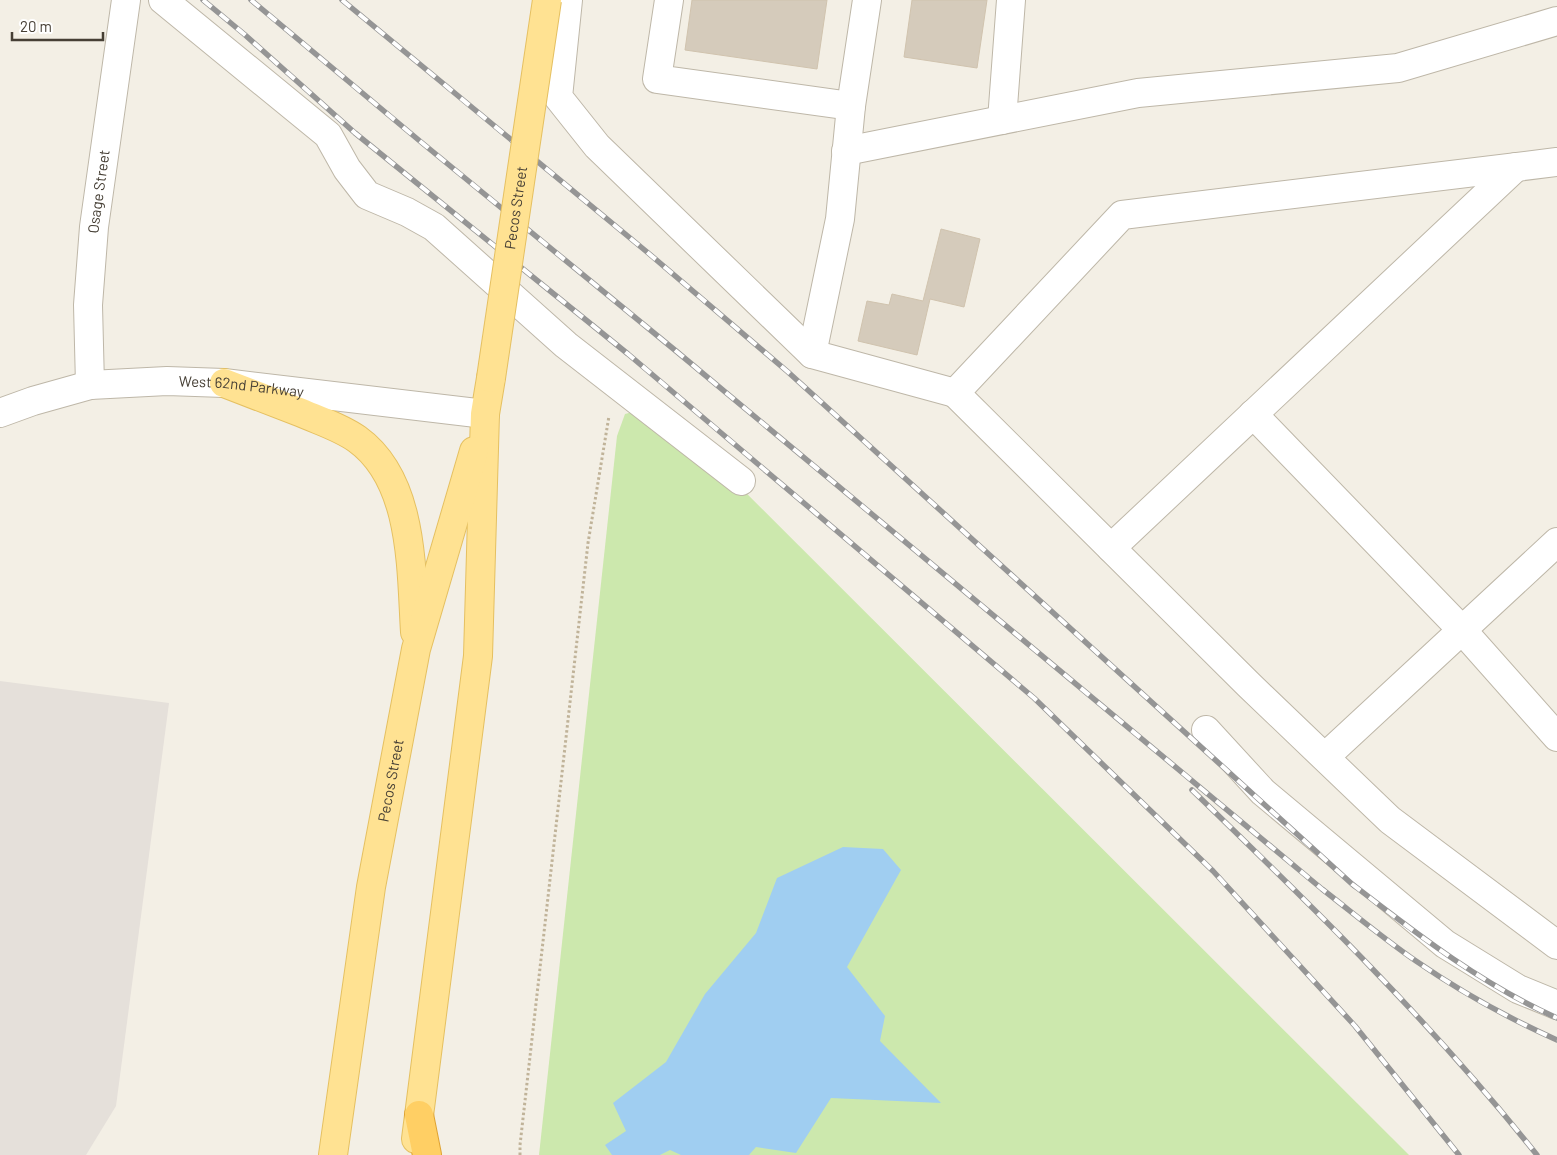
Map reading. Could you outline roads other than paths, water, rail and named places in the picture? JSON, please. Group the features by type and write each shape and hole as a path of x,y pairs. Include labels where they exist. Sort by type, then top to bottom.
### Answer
{"highway":[{"path":"419,1115 427,1155"}],"main road":[{"name":"Pecos Street","path":"333,1155 371,887 416,649 485,414 547,0"},
{"path":"224,383 336,427 357,439 376,457 390,478 401,510 409,543 416,649"},
{"name":"Pecos Street","path":"413,1155 478,656 485,414"}],"street":[{"name":"Osage Street","path":"90,385 88,305 94,227 126,0"},
{"path":"163,0 328,135 347,169 367,195 407,212 434,227 566,345 742,481"},
{"path":"568,0 558,97 597,146 812,354 955,393 1250,685 1390,820 1557,945"},
{"path":"669,0 657,79 851,106"},
{"path":"812,354 840,219 851,106 867,0"},
{"path":"1002,120 1011,0"},
{"path":"846,151 1138,93 1398,68 1557,21"},
{"path":"955,393 1122,215 1516,167 1555,164"},
{"path":"1111,548 1516,167"},
{"name":"West 62nd Parkway","path":"0,413 33,401 90,385 167,381 224,383 485,414"},
{"path":"1253,414 1462,630 1557,737"},
{"path":"1325,757 1557,542"},
{"path":"1206,730 1263,792 1445,944 1518,989 1557,1005"}],"water":[{"path":"843,847 883,849 901,870 847,967 885,1016 880,1041 941,1103 831,1098 796,1153 756,1147 749,1155 681,1155 670,1150 660,1155 612,1155 605,1145 626,1131 613,1103 666,1062 705,994 756,933 777,878"}],"railway":[{"path":"203,0 355,133 628,354 1034,698 1213,871 1355,1026 1459,1155"},
{"path":"251,0 1322,889 1392,944 1450,983 1485,1004 1557,1040"},
{"path":"342,0 647,252 788,372 1352,884 1425,939 1476,974 1529,1005 1557,1018"},
{"path":"1192,790 1370,966 1456,1059 1537,1155"}]}
